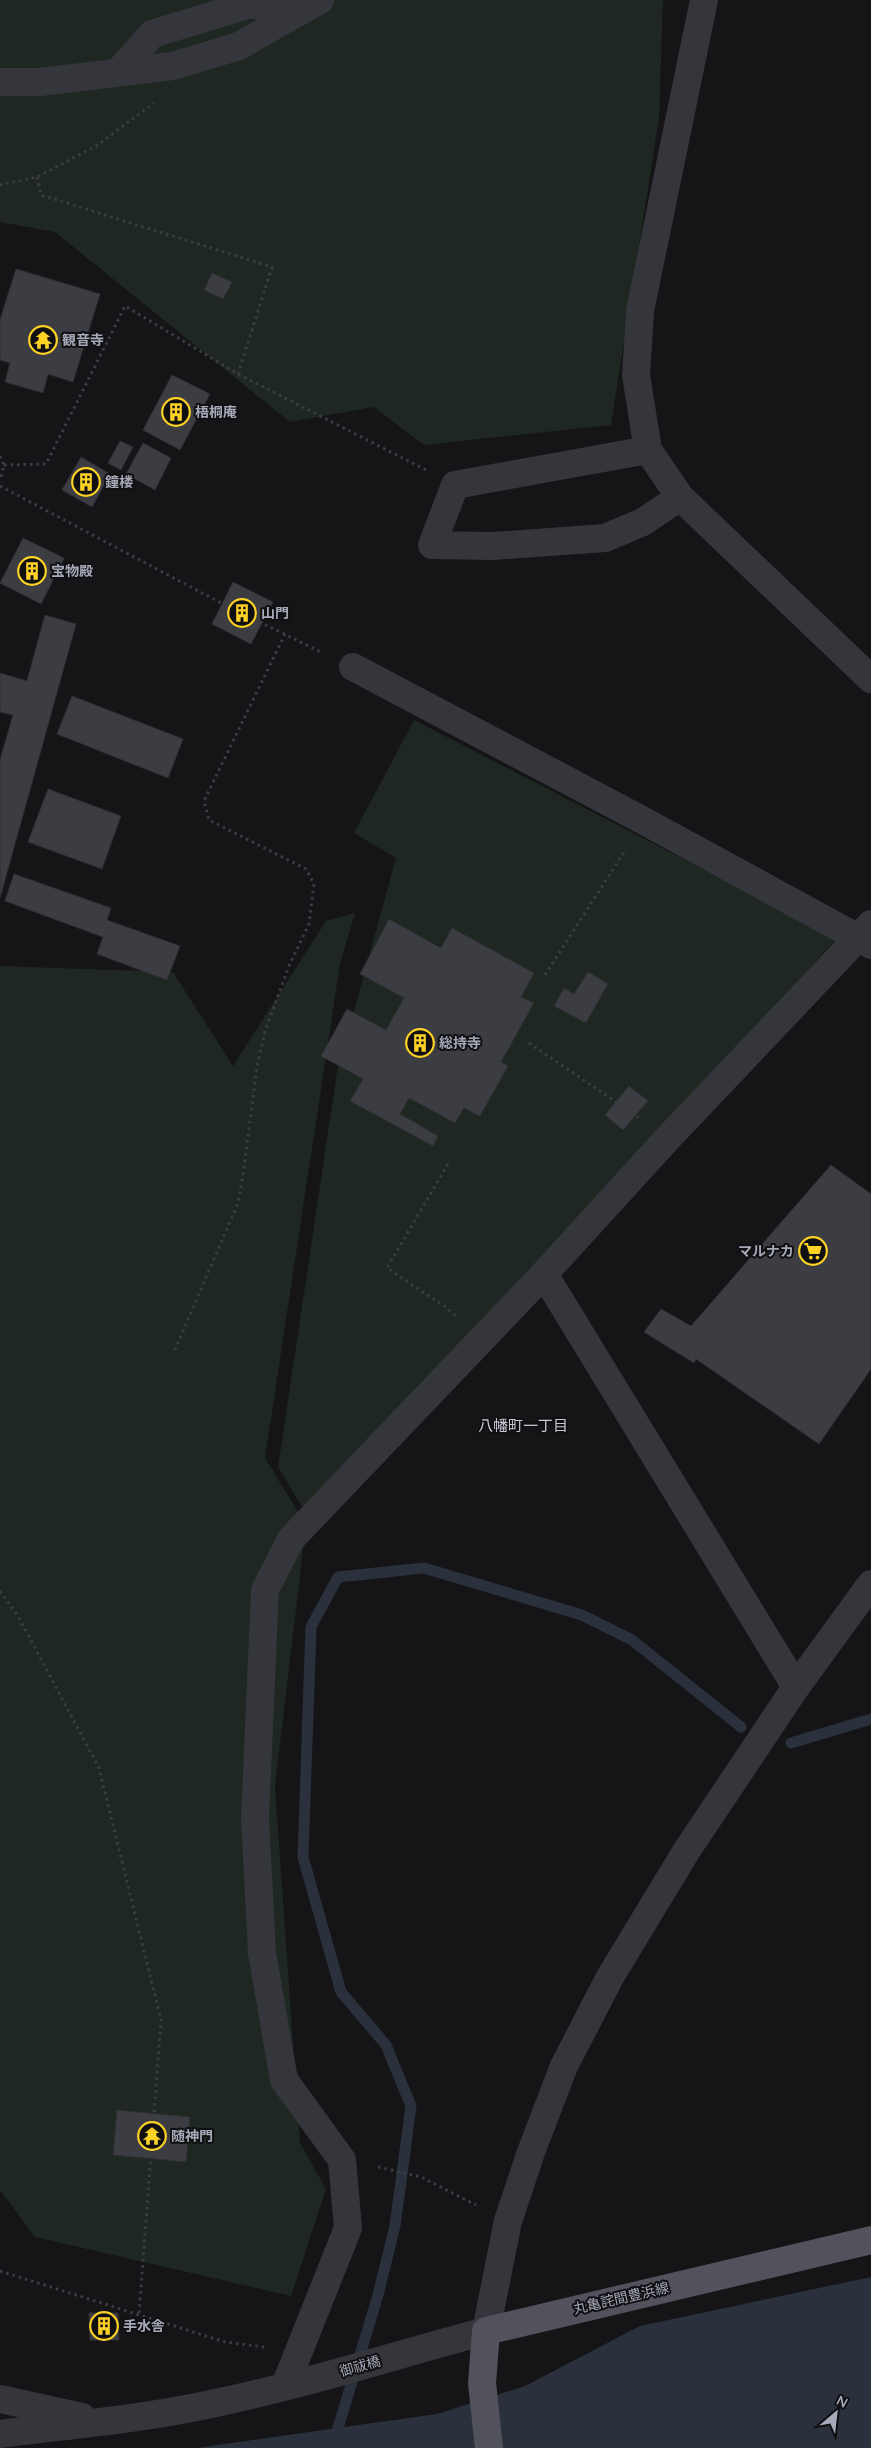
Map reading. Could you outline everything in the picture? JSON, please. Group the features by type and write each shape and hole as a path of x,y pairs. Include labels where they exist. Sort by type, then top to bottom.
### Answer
{"main road":[{"name":"丸亀詫間豊浜線","path":"486,2331 871,2240"},
{"path":"486,2331 482,2383 489,2448"}],"street":[{"path":"0,82 40,82 174,66 239,46 320,0"},
{"path":"704,0 640,311 636,375 648,450 680,497 871,679"},
{"path":"118,72 152,34 250,4 296,13"},
{"path":"648,450 455,485 432,545 493,546 605,538 643,522 680,497"},
{"path":"285,2386 348,2228 342,2160 284,2080 262,1954 255,1818 265,1590 291,1539 544,1274 668,1138 867,936 644,821 353,667"},
{"path":"544,1274 796,1687"},
{"path":"486,2331 508,2221 531,2152 564,2066 610,1977 687,1850 796,1687 871,1584"},
{"name":"御祓橋","path":"0,2434 103,2422 210,2405 486,2331"},
{"path":"0,2399 103,2422"}],"path":[{"path":"0,185 37,177 96,146 153,104 168,86 174,66"},
{"path":"37,177 41,195 272,267 238,374"},
{"path":"4,465 46,464 125,306 238,374 455,485"},
{"path":"0,456 4,465 0,481"},
{"path":"0,486 285,634 353,667"},
{"path":"175,1350 238,1203 244,1175 257,1067 265,1031 289,966 309,924 314,884 306,869 209,820 204,801 285,634"},
{"path":"545,975 644,821"},
{"path":"529,1043 668,1138"},
{"path":"448,1164 387,1268 447,1308 481,1340"},
{"path":"0,1591 18,1616 100,1768 162,2020 140,2315"},
{"path":"376,2167 421,2177 508,2221"},
{"path":"0,2271 224,2342 300,2352"}],"shaded area":[{"path":"0,0 663,0 659,118 611,425 424,445 374,407 290,422 55,232 0,222"},
{"path":"414,720 837,938 307,1515 278,1467 337,1072 396,858 354,833"},
{"path":"355,913 340,964 265,1458 306,1525 275,1786 300,2143 326,2189 291,2296 35,2237 0,2190 0,966 173,972 233,1066 326,921"},
{"path":"871,2277 871,2448 196,2448 437,2414 525,2386 640,2326"}],"building":[{"name":"観音寺","path":"16,269 100,294 73,382 48,374 43,393 5,382 10,363 0,360 0,320"},
{"path":"212,273 232,282 223,299 204,290"},
{"name":"梧桐庵","path":"172,375 210,394 180,450 143,430"},
{"path":"120,441 133,447 121,470 108,463"},
{"path":"143,443 171,458 155,490 126,474"},
{"name":"鐘楼","path":"81,457 110,474 92,507 62,490"},
{"name":"宝物殿","path":"23,538 64,558 41,604 0,583"},
{"name":"山門","path":"233,582 273,602 251,644 212,624"},
{"path":"45,615 76,624 0,898 0,760 13,715 0,712 0,673 27,681"},
{"path":"72,696 183,739 168,778 57,734"},
{"path":"48,789 121,816 102,869 28,842"},
{"path":"14,874 111,908 107,920 180,946 167,980 97,954 103,937 5,901"},
{"name":"総持寺","path":"389,919 441,948 452,928 534,973 521,997 534,1003 501,1062 508,1066 480,1116 464,1108 455,1123 409,1098 400,1114 438,1136 433,1146 350,1101 363,1079 321,1056 347,1009 386,1030 404,998 360,974"},
{"path":"588,972 608,984 586,1023 554,1006 564,988 574,994"},
{"path":"629,1086 648,1101 623,1130 605,1115"},
{"name":"マルナカ","path":"831,1165 871,1194 871,1369 819,1444 696,1359 694,1363 644,1332 661,1309 691,1326"},
{"name":"随神門","path":"117,2110 190,2117 186,2162 113,2155"},
{"name":"手水舎","path":"89,2313 118,2313 119,2340 90,2340"}],"waterway":[{"path":"332,2448 378,2295 395,2226 411,2106 386,2045 341,1992 303,1857 311,1627 338,1577 424,1568 582,1615 632,1640 741,1727"},
{"path":"791,1743 871,1719"}],"place":[{"name":"観音寺","path":"43,340"},
{"name":"梧桐庵","path":"176,412"},
{"name":"鐘楼","path":"86,482"},
{"name":"宝物殿","path":"32,571"},
{"name":"山門","path":"242,613"},
{"name":"総持寺","path":"420,1043"},
{"name":"マルナカ","path":"813,1251"},
{"name":"随神門","path":"152,2136"},
{"name":"手水舎","path":"104,2326"}],"district":[{"name":"八幡町一丁目","path":"523,1426"}]}
